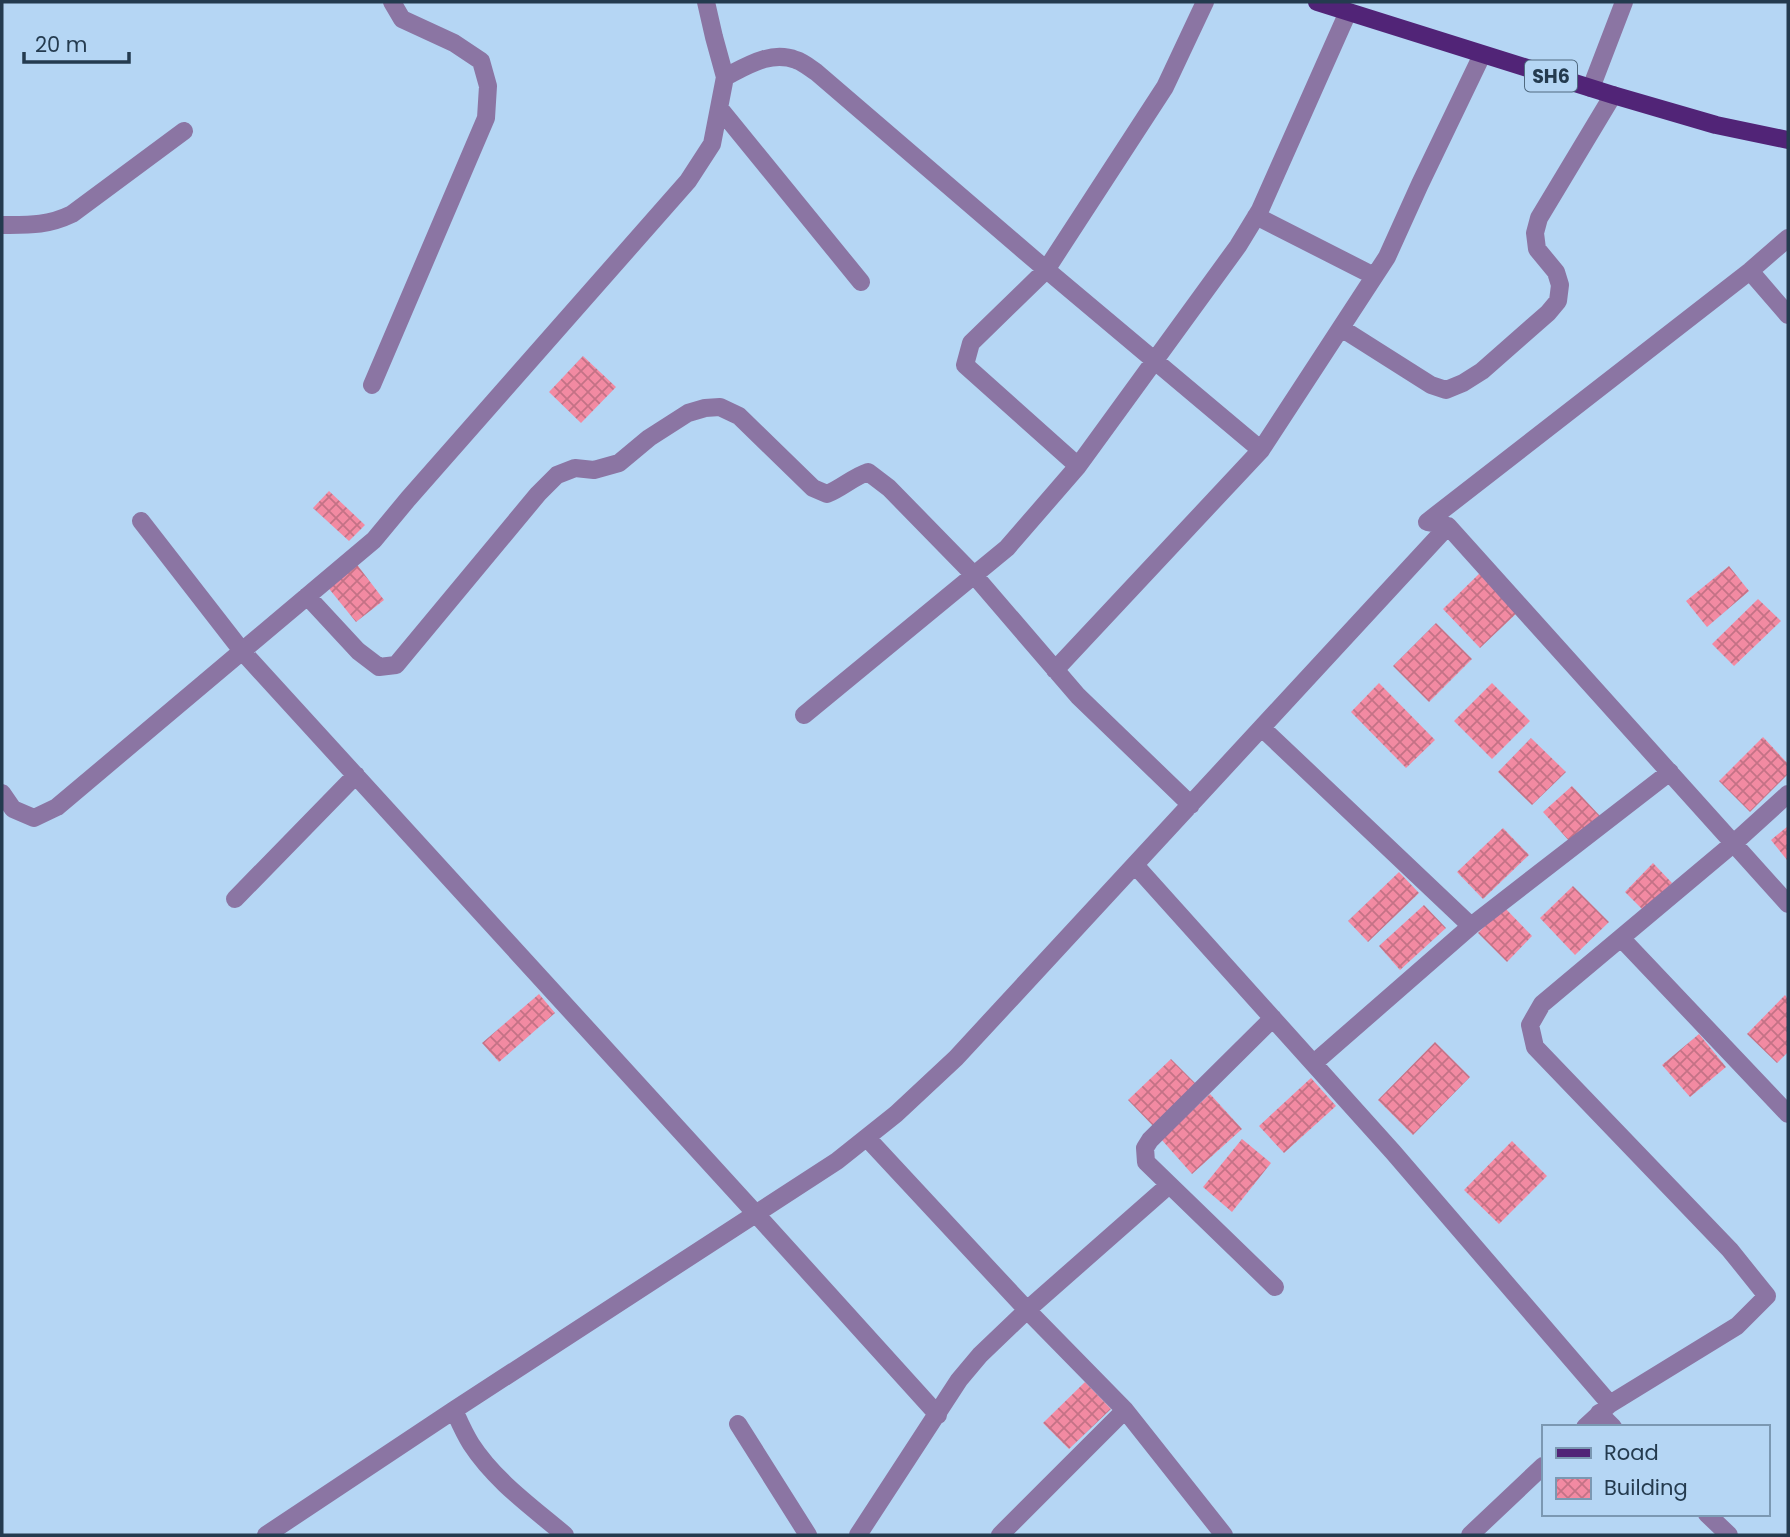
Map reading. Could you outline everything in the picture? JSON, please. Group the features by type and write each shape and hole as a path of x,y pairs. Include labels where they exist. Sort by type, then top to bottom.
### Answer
{"main road":[{"name":"SH6","path":"1317,2 1613,95 1716,125 1788,140"}],"street":[{"path":"372,385 486,118 488,86 481,61 454,43 402,19 392,2"},
{"path":"2,793 13,808 34,818 57,807 374,540 688,181 712,144 726,77 713,37 706,2"},
{"path":"1078,466 965,365 971,343 1046,270 1165,87 1205,2"},
{"path":"1591,88 1624,2"},
{"path":"804,715 1007,548 1078,466 1238,246 1256,216 1348,12"},
{"path":"1055,670 1261,450 1387,257 1482,54"},
{"path":"726,77 754,62 776,56 796,59 816,72 1261,450"},
{"path":"1341,328 1432,385 1446,390 1482,371 1558,301 1560,285 1556,272 1537,249 1535,233 1539,218 1613,95"},
{"path":"720,109 861,282"},
{"path":"2,225 57,222 72,214 184,131"},
{"path":"1256,216 1374,276"},
{"path":"1788,238 1427,522 1448,526 1788,904"},
{"path":"1749,271 1788,315"},
{"path":"307,596 358,652 379,667 396,666 538,494 557,475 575,468 594,470 619,463 649,438 688,413 719,407 739,416 813,488 827,494 856,476 868,472 889,488 974,576 1078,696 1191,805"},
{"path":"141,522 243,651 937,1415"},
{"path":"266,1535 837,1161 897,1114 956,1058 1448,526"},
{"path":"1262,728 1471,926"},
{"path":"1314,1063 1471,926 1670,772"},
{"path":"235,899 356,775"},
{"path":"1587,1425 1604,1408 1737,1326 1767,1296 1730,1250 1535,1047 1530,1025 1542,1004 1734,843 1788,794"},
{"path":"1135,864 1393,1152 1604,1408 1613,1425"},
{"path":"1620,938 1788,1114"},
{"path":"1273,1018 1150,1140 1145,1149 1146,1162 1275,1287"},
{"path":"867,1138 1027,1310 1125,1410 1222,1535"},
{"path":"858,1535 959,1381 980,1355 1169,1185"},
{"path":"454,1410 471,1443 489,1468 565,1535"},
{"path":"1000,1535 1125,1410"},
{"path":"738,1424 808,1535"},
{"path":"1470,1535 1542,1467"},
{"path":"1709,1516 1729,1535"}],"building":[{"path":"583,356 616,387 581,423 549,392"},
{"path":"329,491 365,525 349,541 313,508"},
{"path":"355,562 384,600 356,622 326,585"},
{"path":"1729,566 1749,591 1707,627 1686,601"},
{"path":"1482,571 1520,610 1480,648 1443,609"},
{"path":"1758,599 1781,621 1734,666 1712,644"},
{"path":"1436,623 1472,659 1429,702 1393,666"},
{"path":"1379,683 1435,740 1406,768 1351,712"},
{"path":"1492,683 1530,721 1492,759 1454,721"},
{"path":"1763,737 1788,764 1788,774 1750,812 1719,781"},
{"path":"1531,738 1566,772 1532,805 1498,772"},
{"path":"1572,786 1600,816 1571,843 1543,812"},
{"path":"1788,826 1788,859 1787,860 1771,840"},
{"path":"1503,828 1529,855 1483,899 1457,872"},
{"path":"1653,863 1672,883 1644,911 1625,892"},
{"path":"1399,872 1419,893 1368,942 1348,921"},
{"path":"1573,886 1609,922 1575,955 1540,918"},
{"path":"1424,905 1446,928 1400,970 1379,946"},
{"path":"1504,907 1532,936 1507,962 1478,933"},
{"path":"539,994 555,1013 499,1062 482,1043"},
{"path":"1785,995 1788,999 1788,1052 1777,1063 1747,1034"},
{"path":"1699,1034 1726,1067 1690,1097 1662,1065"},
{"path":"1435,1042 1470,1077 1413,1135 1378,1100"},
{"path":"1171,1059 1199,1087 1156,1129 1128,1100"},
{"path":"1311,1078 1336,1106 1284,1153 1259,1126"},
{"path":"1210,1094 1242,1129 1192,1174 1161,1139"},
{"path":"1242,1139 1271,1163 1232,1212 1203,1187"},
{"path":"1512,1141 1547,1176 1499,1224 1464,1190"},
{"path":"1085,1382 1111,1409 1069,1449 1043,1423"}]}
